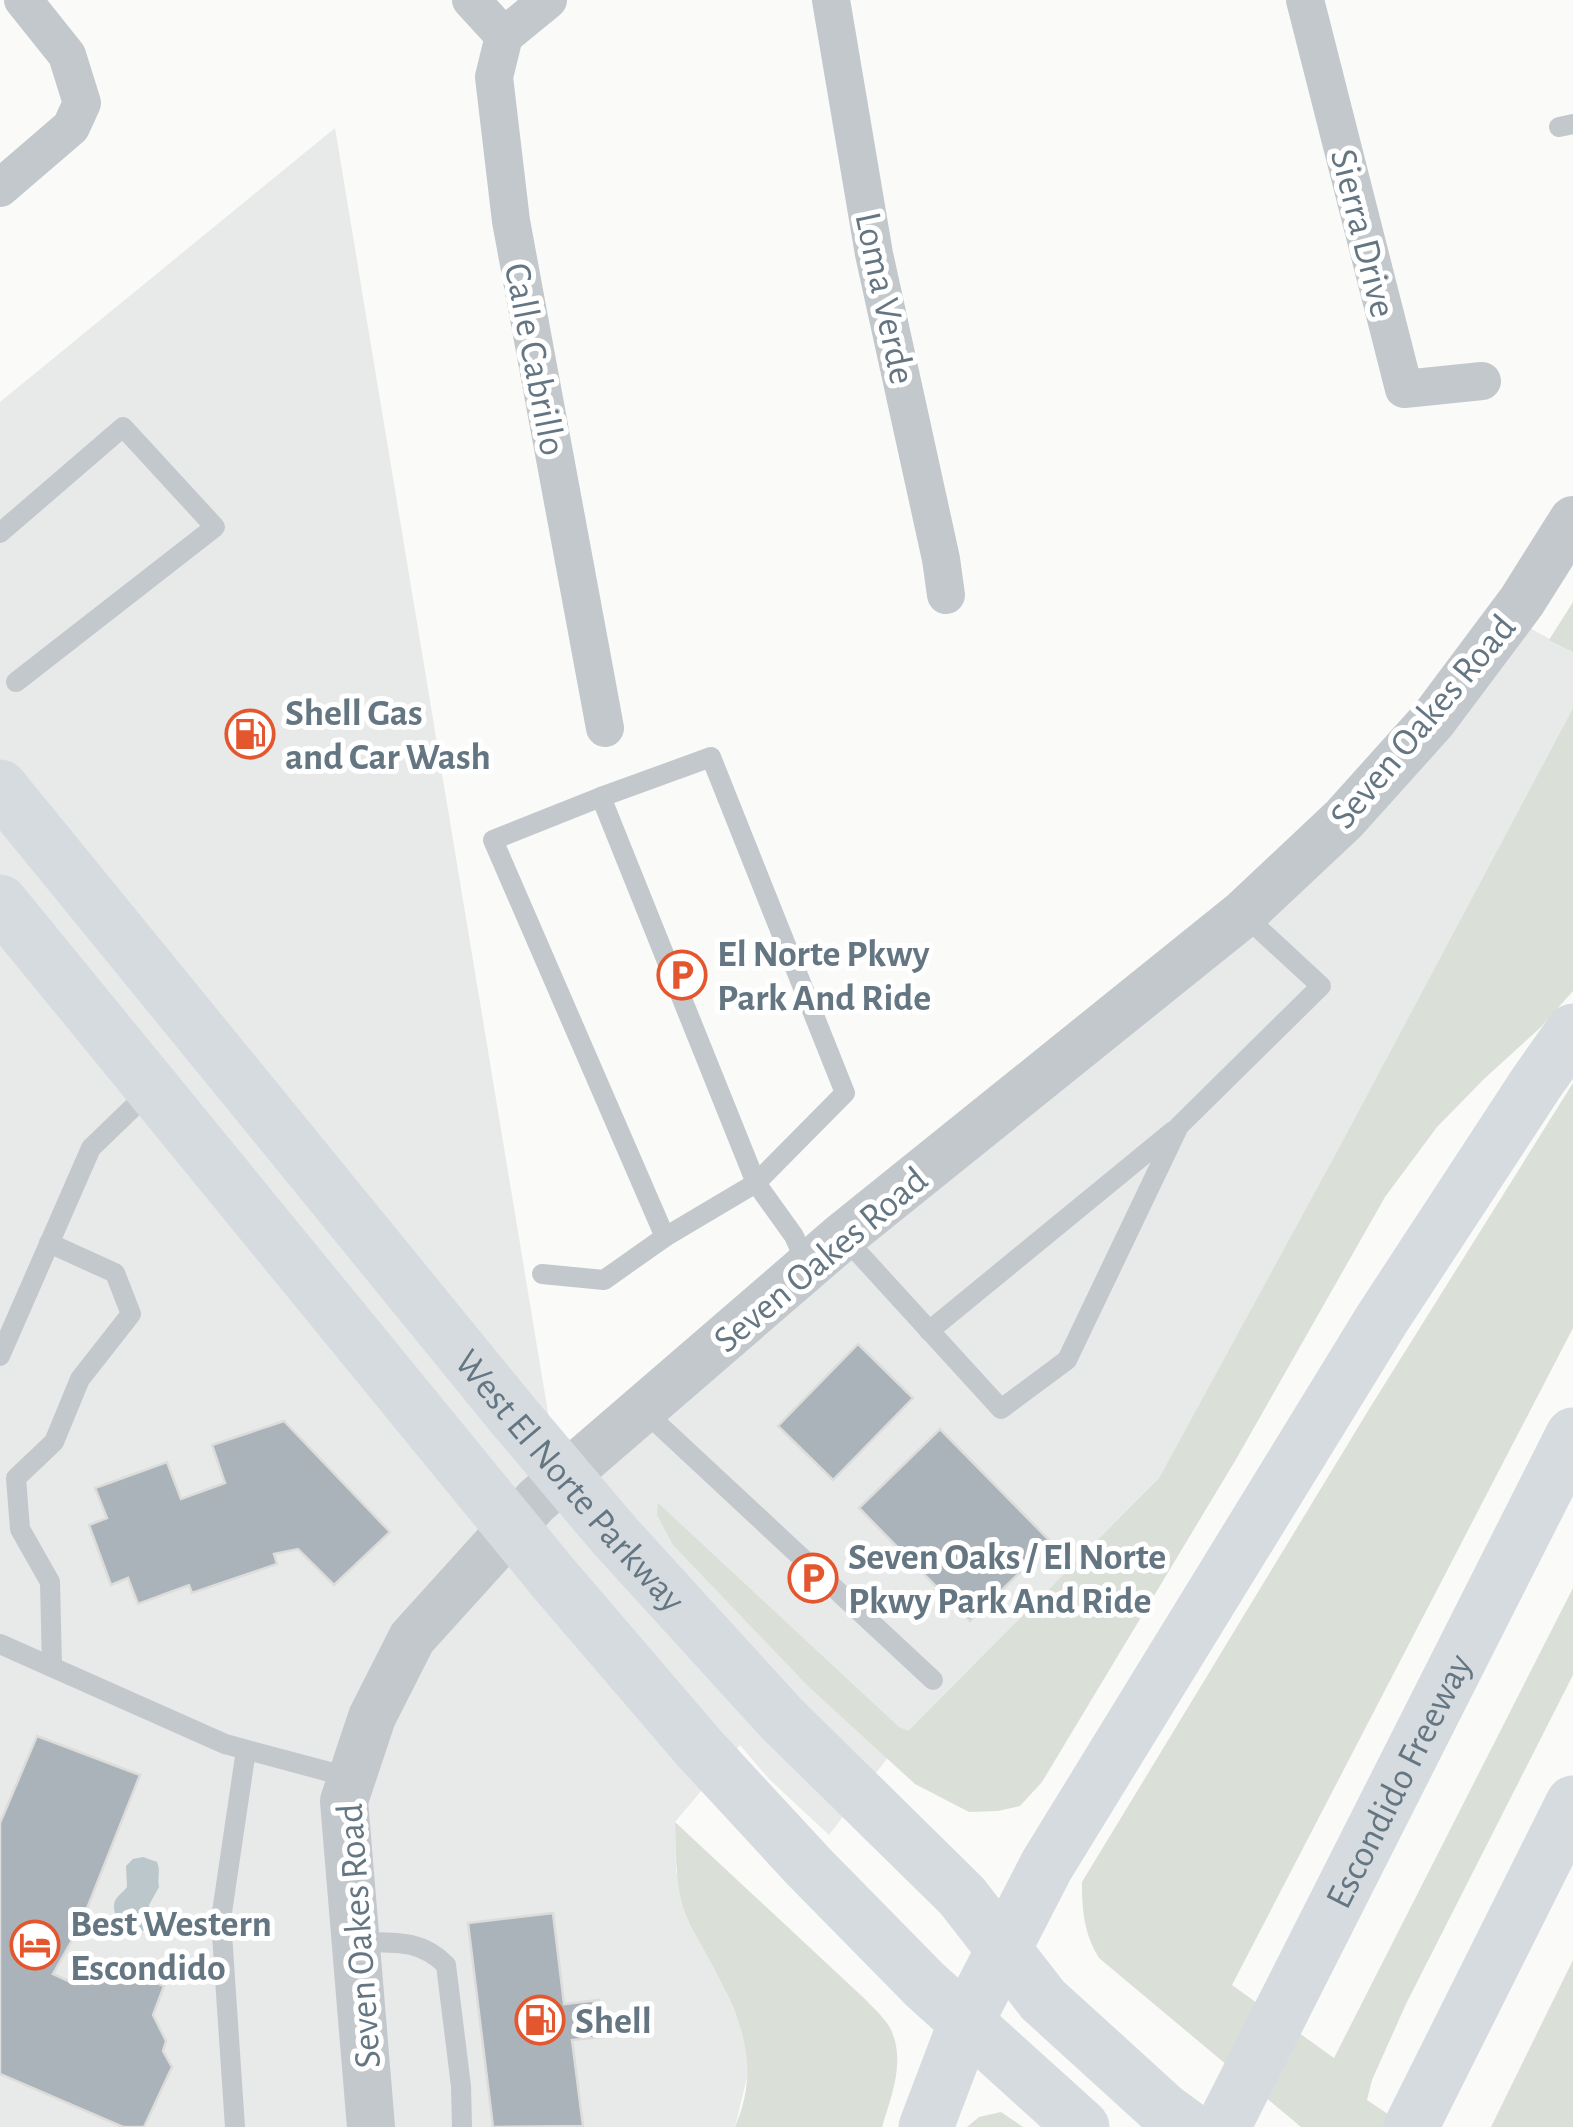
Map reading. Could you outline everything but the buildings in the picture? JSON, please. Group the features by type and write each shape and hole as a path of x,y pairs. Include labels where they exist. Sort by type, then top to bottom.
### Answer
{"main road":[{"name":"West El Norte Parkway","path":"0,787 615,1536 781,1718 962,1896 1043,2000 1187,2127"},
{"name":"West El Norte Parkway","path":"0,902 555,1580 749,1803 925,1985 1082,2127"},
{"path":"926,2127 966,2022 1047,1864 1382,1319 1573,1031"},
{"name":"Escondido Freeway","path":"1223,2127 1573,1436"},
{"path":"1420,2109 1573,1804"}],"street":[{"path":"0,188 71,127 82,102 67,55 23,0"},
{"path":"471,0 504,36 548,0"},
{"name":"Loma Verde","path":"831,0 874,254 946,595"},
{"name":"Sierra Drive","path":"1305,0 1404,390 1482,380"},
{"name":"Calle Cabrillo","path":"504,36 494,77 511,221 605,728"},
{"name":"Seven Oakes Road","path":"371,2127 344,1801 372,1717 412,1638 536,1501 564,1476 826,1251 1244,914 1344,820 1433,720 1522,601 1573,520"}],"lane":[{"path":"0,533 123,427 215,527 16,682"},
{"path":"542,1274 604,1280 665,1237 756,1183 845,1093 712,758 494,840 665,1237"},
{"path":"601,798 756,1183 794,1236 826,1251 929,1331 1001,1409 1067,1360 1179,1126"},
{"path":"929,1331 1179,1126 1322,986 1244,914"},
{"path":"0,1356 91,1148 152,1090"},
{"path":"49,1244 115,1273 131,1314 80,1379 54,1442 16,1478 20,1529 50,1582 52,1667"},
{"path":"642,1409 934,1680"},
{"path":"0,1644 225,1744 352,1778"},
{"path":"235,2127 221,1920 246,1750"},
{"path":"356,1942 408,1943 432,1951 446,1965 462,2127"}],"shaded area":[{"path":"335,128 559,1479 1243,914 1510,617 1573,652 1573,708 1159,1478 908,1731 829,1835 769,1779 740,1745 675,1822 676,1872 746,2039 748,2073 735,2127 0,2127 0,402"},
{"path":"1573,602 1573,652 1549,640"},
{"path":"1573,708 1573,991 1437,1127 1385,1197 1235,1461 1042,1782 1020,1806 969,1812 915,1784 809,1687 673,1545 657,1515 658,1503 899,1727 908,1731 1159,1478"},
{"path":"1573,1083 1573,1328 1232,1985 1334,2058 1573,1588 1573,1675 1406,2004 1372,2080 1367,2100 1407,2127 1301,2127 1099,1958 1085,1922 1082,1882"},
{"path":"675,1822 888,2024 896,2044 897,2068 882,2127 735,2127 747,2081 744,2039 729,1998 682,1904"},
{"path":"143,1857 157,1862 159,1887 149,1905 153,1923 141,1931 133,1925 120,1926 115,1922 114,1906 127,1887 126,1866"},
{"path":"1573,1960 1573,2127 1491,2127"},
{"path":"1001,2112 1023,2127 967,2127 979,2117"}],"place":[{"name":"Shell Gas and Car Wash","path":"250,734"},
{"name":"El Norte Pkwy Park And Ride","path":"682,975"},
{"name":"Seven Oaks / El Norte Pkwy Park And Ride","path":"813,1578"},
{"name":"Best Western Escondido","path":"35,1945"},
{"name":"Shell","path":"540,2020"}]}
